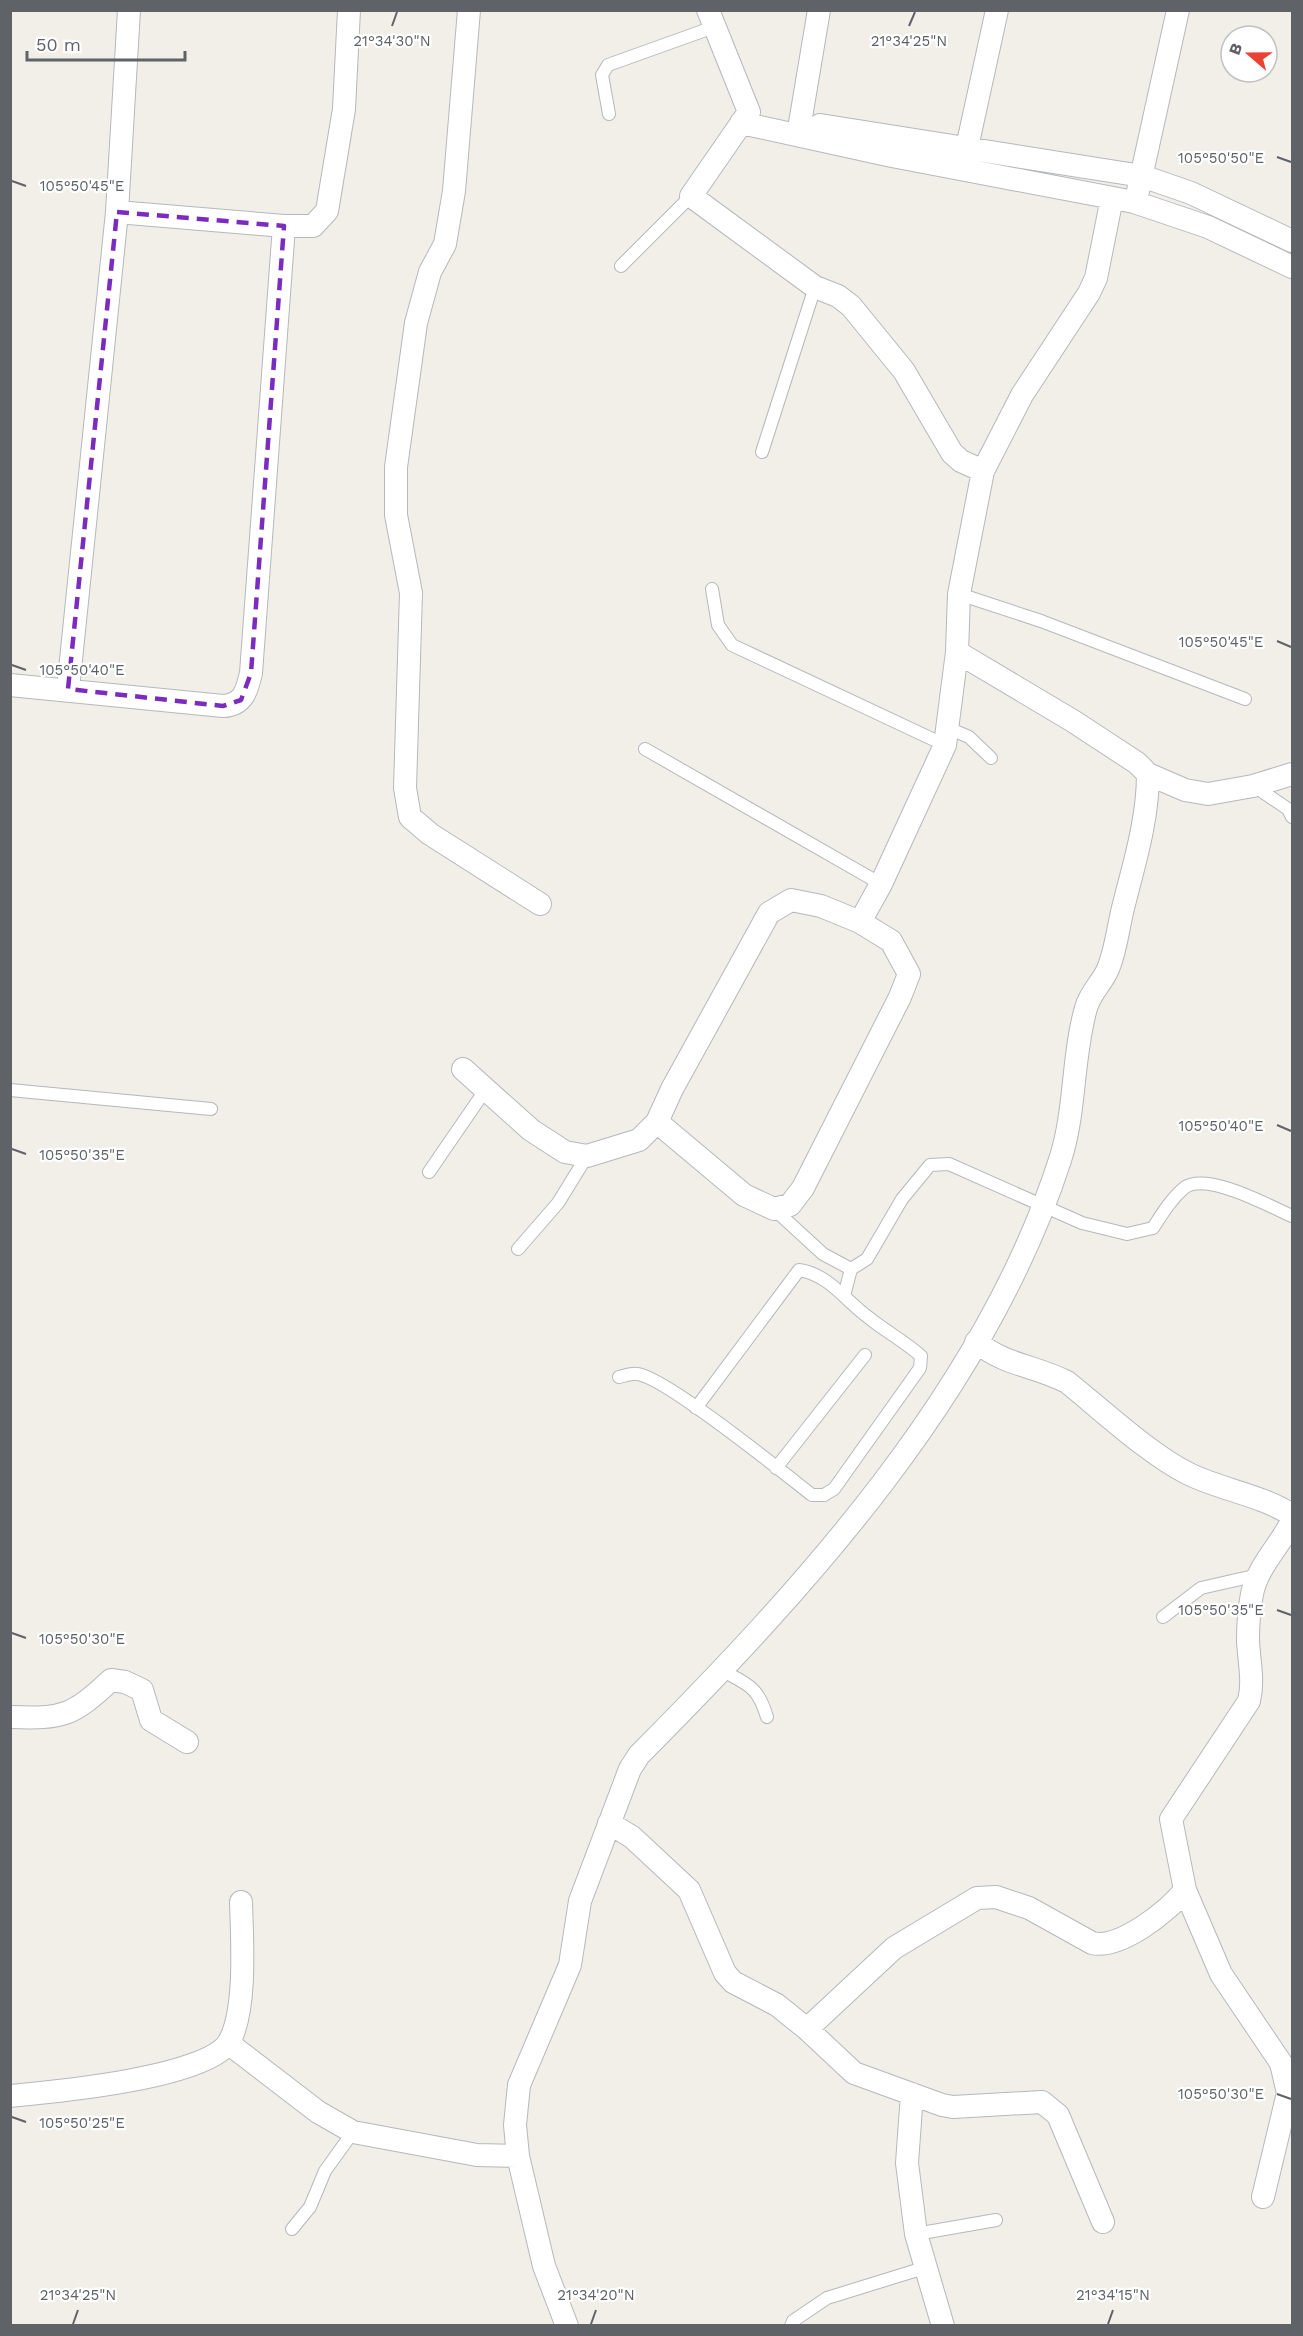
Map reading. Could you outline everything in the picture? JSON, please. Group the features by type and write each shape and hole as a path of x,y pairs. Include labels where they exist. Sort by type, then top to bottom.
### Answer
{"street":[{"path":"68,689 117,212 129,10"},
{"path":"117,212 284,226 313,226 327,212 344,109 349,10"},
{"path":"469,10 454,191 445,244 430,272 416,323 396,467 396,515 411,593 405,788 410,817 430,834 540,904"},
{"path":"799,128 819,10"},
{"path":"965,159 997,10"},
{"path":"1134,202 1142,176 1178,10"},
{"path":"711,19 745,117"},
{"path":"745,117 965,159 1134,202 1208,227 1293,267"},
{"path":"745,117 691,196 815,287 838,296 851,306 904,371 952,453 962,461 984,471"},
{"path":"965,159 1142,176 1191,193 1293,241"},
{"path":"860,922 881,884 946,736 957,652 959,594 984,471 1022,395 1089,293 1096,278 1112,198"},
{"path":"10,685 223,706 233,705 241,700 248,690 284,226"},
{"path":"957,652 1073,721 1137,763 1148,774 1185,790 1208,794 1253,786 1293,774"},
{"path":"567,2325 544,2266 518,2156 514,2125 519,2085 570,1965 580,1901 609,1823 630,1769 639,1755 723,1671 851,1522 922,1431 976,1342 1008,1283 1042,1206 1063,1150 1086,1009 1090,997 1109,967 1148,803 1148,774"},
{"path":"463,1069 531,1130 564,1152 587,1156 639,1140 657,1122 672,1089 769,913 791,900 821,906 860,922 891,941 909,974 900,998 803,1188 790,1204 774,1209 744,1195 657,1122"},
{"path":"976,1342 1001,1359 1051,1374 1066,1382 1171,1463 1190,1474 1277,1506 1293,1515"},
{"path":"1263,2197 1288,2093 1281,2063 1221,1974 1185,1890 1171,1819 1249,1701 1252,1691 1248,1639 1252,1593 1257,1575 1285,1537 1293,1521"},
{"path":"10,1717 44,1718 77,1710 111,1680 125,1682 142,1690 151,1719 187,1742"},
{"path":"609,1823 632,1836 689,1890 725,1973 733,1982 777,2005 807,2029 854,2073 953,2107 1042,2102 1058,2115 1102,2222"},
{"path":"807,2029 894,1948 976,1898 996,1897 1029,1908 1103,1946 1115,1943 1164,1911 1174,1904 1185,1890"},
{"path":"10,2096 139,2080 211,2056 228,2043 237,2016 243,1959 241,1902"},
{"path":"228,2043 318,2112 353,2132 477,2155 518,2156"},
{"path":"912,2094 908,2163 916,2234 924,2268 943,2325"}],"lane":[{"path":"609,114 602,75 608,65 711,19"},
{"path":"621,266 691,196"},
{"path":"762,452 815,287"},
{"path":"712,589 718,625 732,645 946,736 969,737 991,758"},
{"path":"959,594 1041,621 1245,699"},
{"path":"645,749 881,884"},
{"path":"1253,786 1288,809 1293,817"},
{"path":"429,1172 486,1089"},
{"path":"10,1090 212,1109"},
{"path":"518,1249 558,1203 587,1156"},
{"path":"844,1296 851,1269 867,1259 902,1199 930,1166 949,1164 1082,1223 1127,1234 1153,1228 1166,1208 1186,1187 1205,1182 1293,1216"},
{"path":"774,1209 823,1254 851,1269"},
{"path":"619,1377 638,1373 696,1408 812,1496 834,1489 920,1368 921,1356 812,1272 799,1270 696,1408"},
{"path":"776,1468 865,1355"},
{"path":"1163,1617 1202,1588 1257,1575"},
{"path":"723,1671 745,1683 761,1697 766,1717"},
{"path":"292,2229 310,2207 325,2171 353,2132"},
{"path":"916,2234 996,2220"},
{"path":"791,2325 793,2320 827,2298 924,2268"}],"highlighted area":[{"path":"117,212 284,226 251,673 241,700 223,706 68,689"}]}
